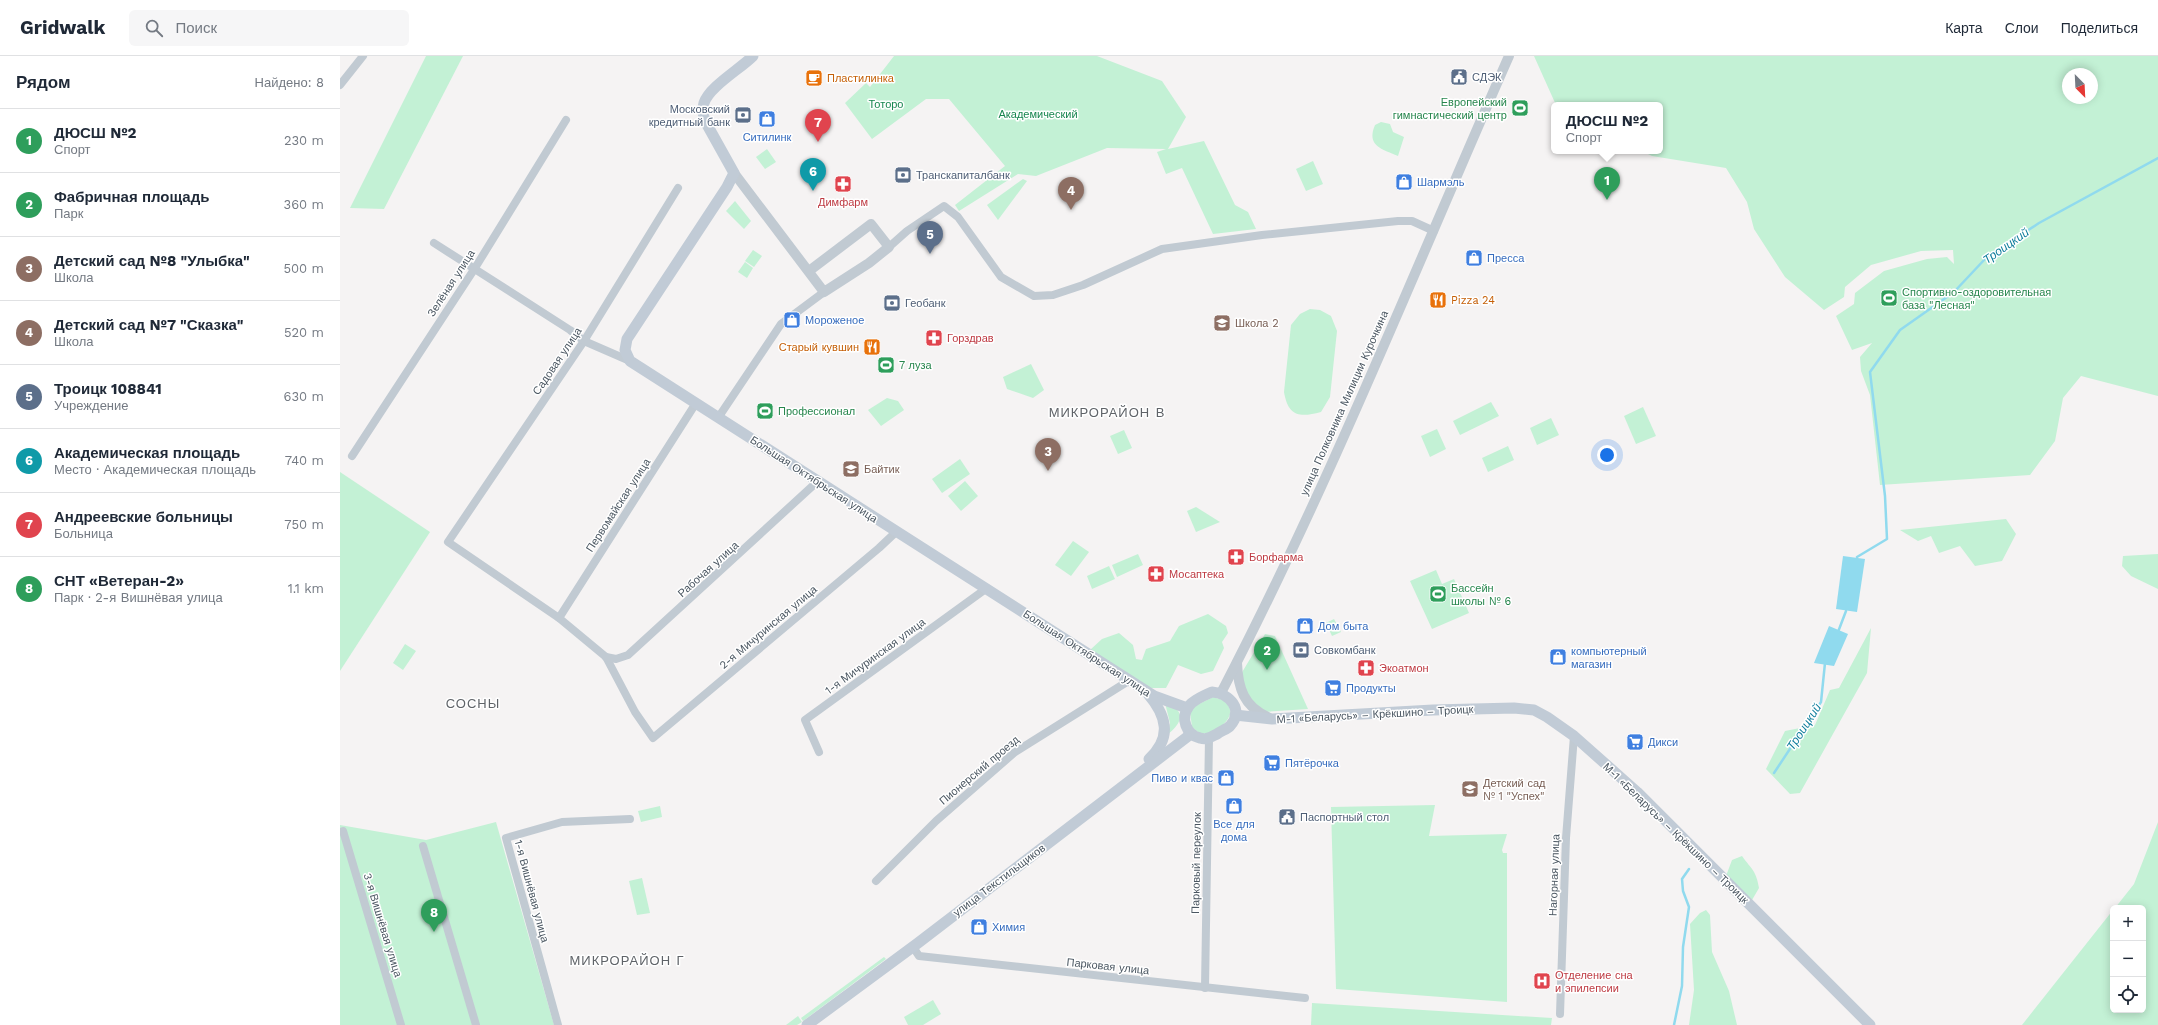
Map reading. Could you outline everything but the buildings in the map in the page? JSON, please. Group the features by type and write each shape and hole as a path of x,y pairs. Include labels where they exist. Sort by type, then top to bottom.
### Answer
{"main road":[{"path":"630,361 625,350 628,339 734,173 706,121 703,105 712,90 753,56"},
{"name":"Большая Октябрьская улица","path":"630,361 1154,696 1187,708"},
{"path":"1132,779 1135,770 1158,751 1164,733 1162,713 1144,689"},
{"path":"1221,693 1231,699 1235,708 1235,715 1229,727 1208,738 1200,738 1191,734 1184,721 1187,708 1208,694 1221,693"},
{"name":"М-1 «Беларусь» – Крёкшино – Троицк","path":"1235,715 1272,719 1432,710 1519,708 1534,710 1548,717 1574,736 1638,792 1870,1025"},
{"name":"улица Текстильщиков","path":"807,1025 913,947 1191,734"}],"street":[{"path":"340,85 363,56"},
{"name":"улица Полковника Милиции Курочкина","path":"1221,693 1238,663 1318,493 1434,231 1509,56"},
{"name":"Зелёная улица","path":"352,456 474,268 566,120"},
{"path":"734,173 824,292"},
{"name":"Садовая улица","path":"559,618 448,542 584,341 661,219 678,188"},
{"path":"718,418 781,324 811,301 869,263 907,231 944,206 958,217 1001,277 1034,296 1053,295 1083,284 1162,249 1262,235 1398,221 1412,221 1434,231"},
{"path":"809,271 871,224 888,247"},
{"path":"434,243 570,330 584,341 630,361"},
{"name":"Первомайская улица","path":"559,618 696,403"},
{"name":"Рабочая улица","path":"606,657 616,659 628,655 818,481"},
{"name":"2-я Мичуринская улица","path":"606,657 635,712 653,738 880,548 896,532"},
{"name":"1-я Мичуринская улица","path":"819,752 805,720 986,588"},
{"path":"559,618 606,657"},
{"path":"1238,663 1240,688 1244,698 1257,712 1272,719"},
{"name":"Пионерский проезд","path":"876,881 936,821 1015,752 1130,680"},
{"name":"Нагорная улица","path":"1560,1014 1566,838 1574,736"},
{"name":"Парковый переулок","path":"1205,988 1208,738"},
{"name":"1-я Вишнёвая улица","path":"558,1025 506,838 562,822 630,819"},
{"name":"3-я Вишнёвая улица","path":"343,831 401,1025"},
{"path":"423,846 476,1025"},
{"name":"Парковая улица","path":"913,947 919,956 1305,998"}],"green space":[{"path":"426,56 463,56 384,209 350,208"},
{"name":"Академический","path":"894,56 1097,56 1162,81 1186,117 1168,149 1204,141 1235,205 1248,212 1256,229 1213,234 1182,168 1166,174 1157,152 1166,149 1107,148 1036,176 1018,174 959,211 955,205 1005,166 949,99 926,99 872,139 845,103 866,83 870,87"},
{"path":"1534,56 2158,56 2158,396 2081,376 2063,398 2055,441 2030,475 1880,485 1870,395 1861,371 1860,357 1872,343 1852,350 1836,316 1854,304 1855,293 1884,271 1927,259 1947,257 1954,264 1953,250 1921,251 1871,265 1845,287 1844,297 1824,310 1785,277 1754,229 1747,202 1726,168 1652,156 1648,154 1663,154 1663,102 1555,102"},
{"path":"1381,122 1390,124 1393,132 1404,137 1398,156 1381,149 1374,142 1373,132 1375,125"},
{"path":"767,149 776,162 765,169 756,157"},
{"path":"1313,161 1323,184 1306,191 1296,169"},
{"path":"1023,179 1027,181 998,220 987,205"},
{"path":"735,201 751,221 744,229 726,211"},
{"path":"753,250 762,256 754,267 745,261"},
{"path":"745,262 753,268 747,278 738,272"},
{"path":"1310,309 1320,310 1331,316 1337,331 1330,397 1321,412 1301,415 1296,413 1288,406 1284,392 1291,325 1300,314"},
{"path":"1031,364 1044,390 1033,398 1007,389 1003,377"},
{"path":"887,398 898,401 904,410 881,426 868,410"},
{"path":"1491,402 1499,416 1460,435 1453,421"},
{"path":"1643,407 1656,436 1636,444 1624,416"},
{"path":"1551,418 1559,435 1537,445 1530,428"},
{"path":"1437,429 1446,449 1430,457 1421,436"},
{"path":"1124,430 1132,448 1118,454 1110,436"},
{"path":"1508,446 1514,460 1488,472 1482,458"},
{"path":"960,459 970,474 942,493 932,479"},
{"path":"340,472 430,532 340,671"},
{"path":"965,481 978,496 961,511 948,496"},
{"path":"1196,507 1220,522 1196,532 1187,511"},
{"path":"2006,519 2016,534 2002,561 1975,566 1960,546 1939,553 1931,536 1918,541 1900,530"},
{"path":"1073,541 1089,552 1071,576 1055,565"},
{"path":"1138,554 1143,565 1117,577 1112,565"},
{"path":"2158,554 2158,589 2131,576 2122,566 2123,556"},
{"path":"1109,566 1115,579 1092,589 1087,576"},
{"name":"Бассейн школы № 6","path":"1436,570 1442,584 1454,579 1469,613 1432,629 1410,581"},
{"path":"1208,614 1226,626 1228,633 1222,642 1224,648 1213,671 1201,674 1178,665 1166,688 1150,688 1090,650 1102,639 1119,633 1133,645 1136,659 1142,660 1146,649 1170,641 1179,626"},
{"path":"1334,619 1341,632 1332,636 1326,623"},
{"path":"1871,628 1867,673 1800,793 1790,794 1766,769 1785,731 1815,725 1830,690 1839,688"},
{"path":"1265,634 1275,636 1308,709 1264,712 1245,694 1241,674"},
{"path":"405,644 416,651 403,670 393,663"},
{"path":"1213,697 1226,701 1230,710 1229,717 1223,725 1214,731 1209,733 1200,733 1192,727 1190,712 1193,707"},
{"path":"1165,703 1176,709 1180,717 1177,725 1168,734 1170,723"},
{"path":"1435,805 1429,836 1507,834 1502,850 1503,853 1507,853 1507,1002 1336,989 1331,807"},
{"path":"660,806 662,817 641,822 638,811"},
{"path":"496,822 554,1025 340,1025 340,825 426,840"},
{"path":"2158,822 2158,1025 2022,1025 2110,914 2110,1013 2146,1013 2146,905 2117,905 2134,884"},
{"path":"1742,856 1753,870 1758,882 1759,888 1752,900 1726,876 1732,860"},
{"path":"642,878 650,913 637,915 629,881"},
{"path":"1706,910 1710,915 1712,952 1729,991 1737,1025 1689,1025 1694,990 1690,924 1700,913"},
{"path":"884,957 886,959 803,1021 801,1018"},
{"path":"933,1000 941,1014 923,1025 908,1025 904,1017"},
{"path":"1312,1003 1552,1018 1551,1025 1311,1025"},
{"path":"798,1016 802,1022 797,1025 786,1025"}],"water":[{"path":"1843,556 1865,559 1857,612 1836,609"},
{"path":"1829,626 1848,634 1834,666 1814,663"}],"waterway":[{"name":"Троицкий","path":"1857,557 1887,539 1885,496 1870,372 1900,330 1954,292 1985,259 2039,223 2158,158"},
{"name":"Троицкий","path":"1838,632 1846,611"},
{"name":"Троицкий","path":"1774,773 1821,702 1825,663"},
{"name":"Троицкий","path":"1674,1025 1682,986 1683,947 1689,907 1683,891 1682,879 1689,869"}],"place":[{"name":"СДЭК","path":"1459,77"},
{"name":"Пластилинка","path":"814,78"},
{"name":"Европейский гимнастический центр","path":"1520,108"},
{"name":"Московский кредитный банк","path":"743,115"},
{"name":"Ситилинк","path":"767,119"},
{"name":"Андреевские больницы","path":"818,142"},
{"name":"Транскапиталбанк","path":"903,175"},
{"name":"Шармэль","path":"1404,182"},
{"name":"Димфарм","path":"843,184"},
{"name":"Академическая площадь","path":"813,191"},
{"name":"ДЮСШ №2","path":"1607,200"},
{"name":"Детский сад №7 \"Сказка\"","path":"1071,210"},
{"name":"Троицк 108841","path":"930,254"},
{"name":"Пресса","path":"1474,258"},
{"name":"Спортивно-оздоровительная база \"Лесная\"","path":"1889,298"},
{"name":"Pizza 24","path":"1438,300"},
{"name":"Геобанк","path":"892,303"},
{"name":"Мороженое","path":"792,320"},
{"name":"Школа 2","path":"1222,323"},
{"name":"Горздрав","path":"934,338"},
{"name":"Старый кувшин","path":"872,347"},
{"name":"7 луза","path":"886,365"},
{"name":"Профессионал","path":"765,411"},
{"name":"Байтик","path":"851,469"},
{"name":"Детский сад №8 \"Улыбка\"","path":"1048,471"},
{"name":"Борфарма","path":"1236,557"},
{"name":"Мосаптека","path":"1156,574"},
{"name":"Бассейн школы № 6","path":"1438,594"},
{"name":"Дом быта","path":"1305,626"},
{"name":"Совкомбанк","path":"1301,650"},
{"name":"компьютерный магазин","path":"1558,657"},
{"name":"Экоатмон","path":"1366,668"},
{"name":"Фабричная площадь","path":"1267,670"},
{"name":"Продукты","path":"1333,688"},
{"name":"Дикси","path":"1635,742"},
{"name":"Пятёрочка","path":"1272,763"},
{"name":"Пиво и квас","path":"1226,778"},
{"name":"Детский сад № 1 \"Успех\"","path":"1470,789"},
{"name":"Все для дома","path":"1234,806"},
{"name":"Паспортный стол","path":"1287,817"},
{"name":"Химия","path":"979,927"},
{"name":"СНТ «Ветеран-2»","path":"434,932"},
{"name":"Отделение сна и эпилепсии","path":"1542,981"}],"district":[{"name":"МИКРОРАЙОН В","path":"1107,412"},
{"name":"СОСНЫ","path":"473,703"},
{"name":"МИКРОРАЙОН Г","path":"627,960"}],"park label":[{"name":"Тоторо","path":"886,104"}]}
